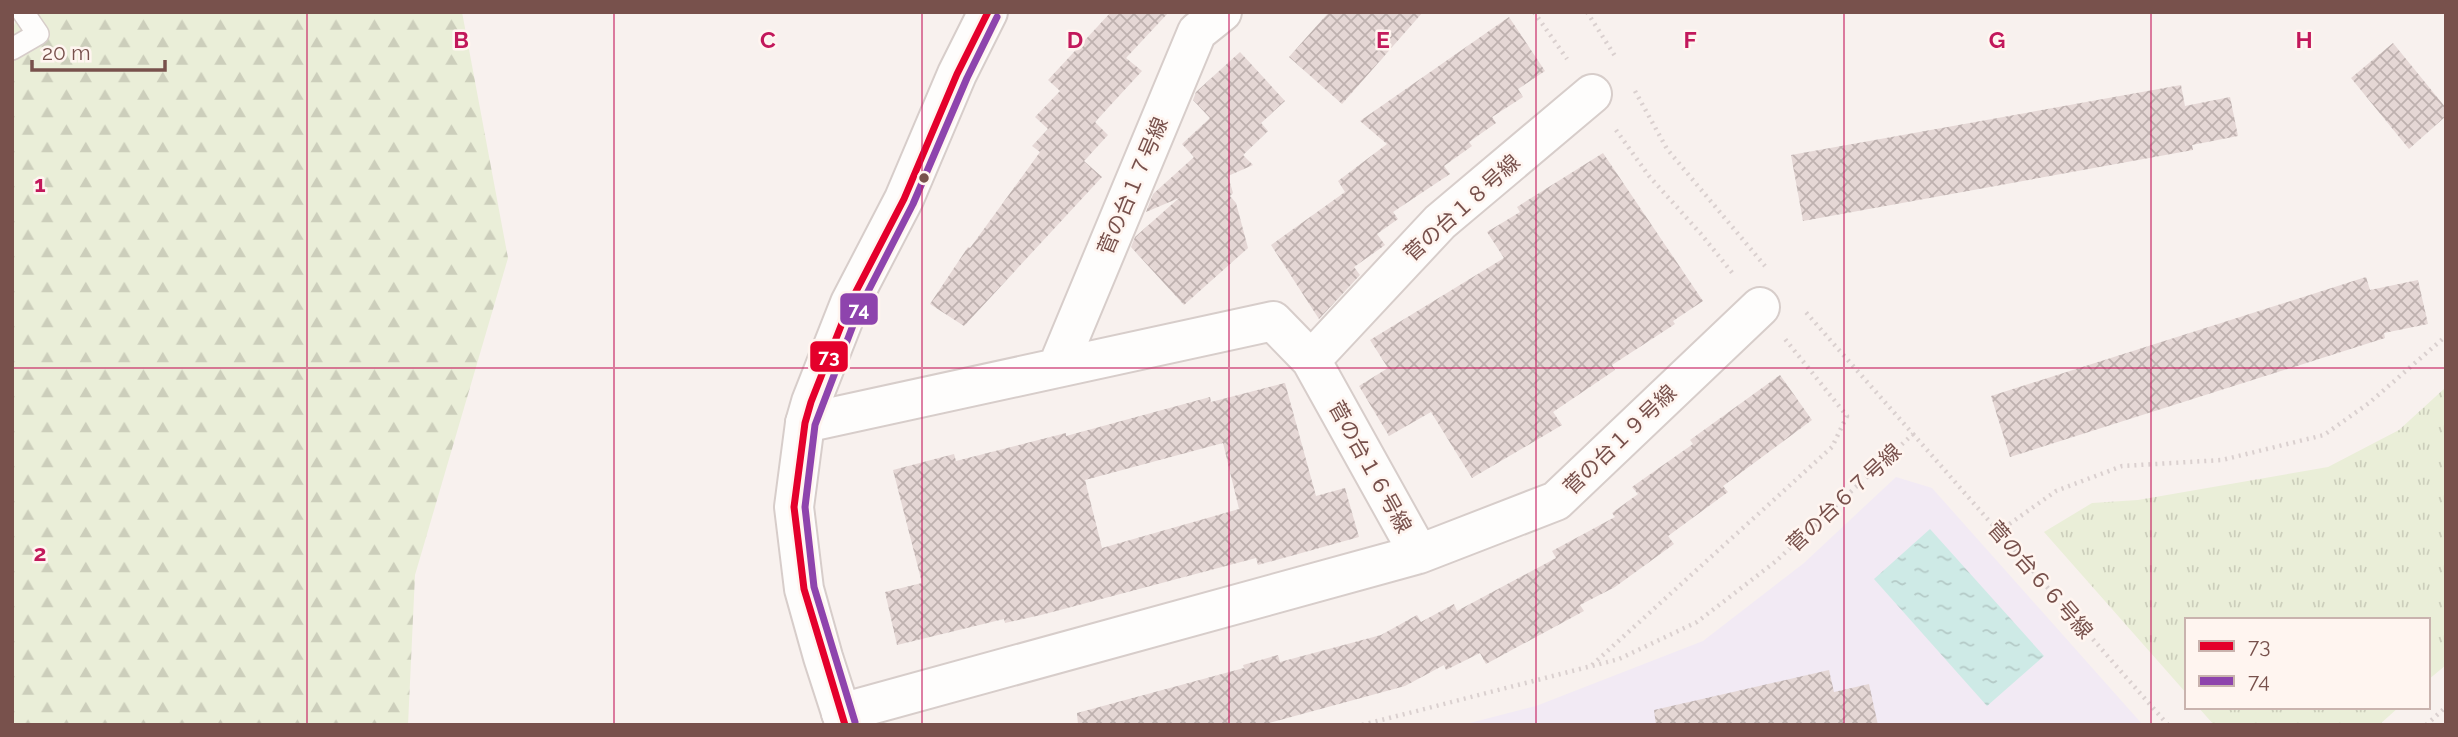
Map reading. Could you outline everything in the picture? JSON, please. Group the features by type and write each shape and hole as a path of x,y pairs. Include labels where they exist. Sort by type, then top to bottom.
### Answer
{"street":[{"path":"843,719 822,657 804,589 794,507 805,423 850,303 904,199 957,74 988,12"},
{"name":"菅の台１７号線","path":"1057,368 1197,32 1222,12"},
{"name":"菅の台１８号線","path":"1311,360 1440,222 1592,94"},
{"name":"菅の台１９号線","path":"1419,554 1556,501 1760,307"},
{"name":"菅の台１６号線","path":"805,423 1273,321 1311,360 1419,554 843,719"}],"lane":[{"path":"12,49 38,34 23,12"}],"path":[{"path":"1587,12 1615,58"},
{"path":"1629,80 1667,149 1766,267"},
{"name":"菅の台６７号線","path":"1362,725 1619,659 1697,622 1775,562 1913,434 1800,305"},
{"path":"1998,531 2056,491 2122,466 2222,460 2324,435 2369,403 2446,336"},
{"name":"菅の台６６号線","path":"1913,434 2168,725"},
{"path":"2426,725 2446,707"}],"shaded area":[{"path":"1896,477 1932,488 2143,725 1462,725 1536,706 1703,641 1804,563"}],"green space":[{"path":"18,12 462,12 508,258 415,575 408,725 12,725 12,33"},
{"path":"2446,387 2446,665 2430,678 2430,618 2185,618 2185,692 2044,532 2092,503 2138,500 2328,467 2399,430"},
{"path":"2200,709 2397,709 2379,725 2214,725"}],"water":[{"path":"1930,529 2044,656 1987,706 1874,579"}],"building":[{"path":"1111,12 1169,12 1126,58 1142,71 1095,122 1108,135 1084,161 1102,177 964,326 930,304 968,247 970,248 1040,152 1032,146 1048,129 1035,117 1060,91 1048,80"},
{"path":"1329,12 1423,12 1342,104 1289,57"},
{"path":"1509,17 1545,71 1518,89 1523,97 1492,117 1496,123 1469,142 1472,146 1444,166 1450,174 1393,212 1398,219 1377,234 1385,245 1354,267 1360,275 1319,319 1271,245 1345,192 1338,181 1387,144 1360,121"},
{"path":"2393,43 2446,108 2446,116 2409,149 2351,78"},
{"path":"1240,52 1285,101 1261,123 1268,131 1243,155 1253,165 1228,176 1233,193 1230,196 1236,203 1248,248 1184,305 1131,247 1135,237 1179,198 1146,212 1153,194 1194,157 1182,144 1210,118 1193,100 1196,92"},
{"path":"2181,85 2185,106 2230,97 2238,136 2192,145 2193,150 1803,221 1791,155"},
{"path":"1603,153 1703,301 1673,321 1675,324 1612,365 1615,370 1553,412 1562,425 1472,478 1431,412 1389,436 1359,386 1388,368 1370,340 1504,258 1487,232 1520,212 1517,207"},
{"path":"2366,277 2370,290 2418,280 2428,324 2384,333 2385,338 2010,457 1991,396"},
{"path":"1780,375 1812,420 1723,486 1728,492 1668,536 1674,544 1615,587 1580,605 1584,611 1486,664 1480,653 1446,670 1444,665 1405,686 1262,725 1078,725 1077,713 1244,668 1243,665 1278,655 1280,662 1381,635 1417,615 1421,622 1454,604 1457,611 1556,558 1552,551 1615,517 1612,513 1638,494 1632,487 1693,444 1690,440"},
{"path":"1285,383 1316,496 1345,488 1359,537 1258,565 1256,558 1041,615 1005,623 1004,619 897,645 885,592 922,583 893,470 954,454 956,461 1066,433 1066,436 1210,397 1211,402","holes":["1223,443 1239,509 1102,548 1085,480"]},
{"path":"1829,670 1834,692 1869,684 1878,725 1656,725 1654,710"}],"transit line":[{"name":"73","path":"845,725 804,589 794,507 805,423 850,303 904,199 957,74 988,12"},
{"name":"74","path":"855,722 814,587 805,507 815,425 860,307 913,204 967,78 997,17"}]}
